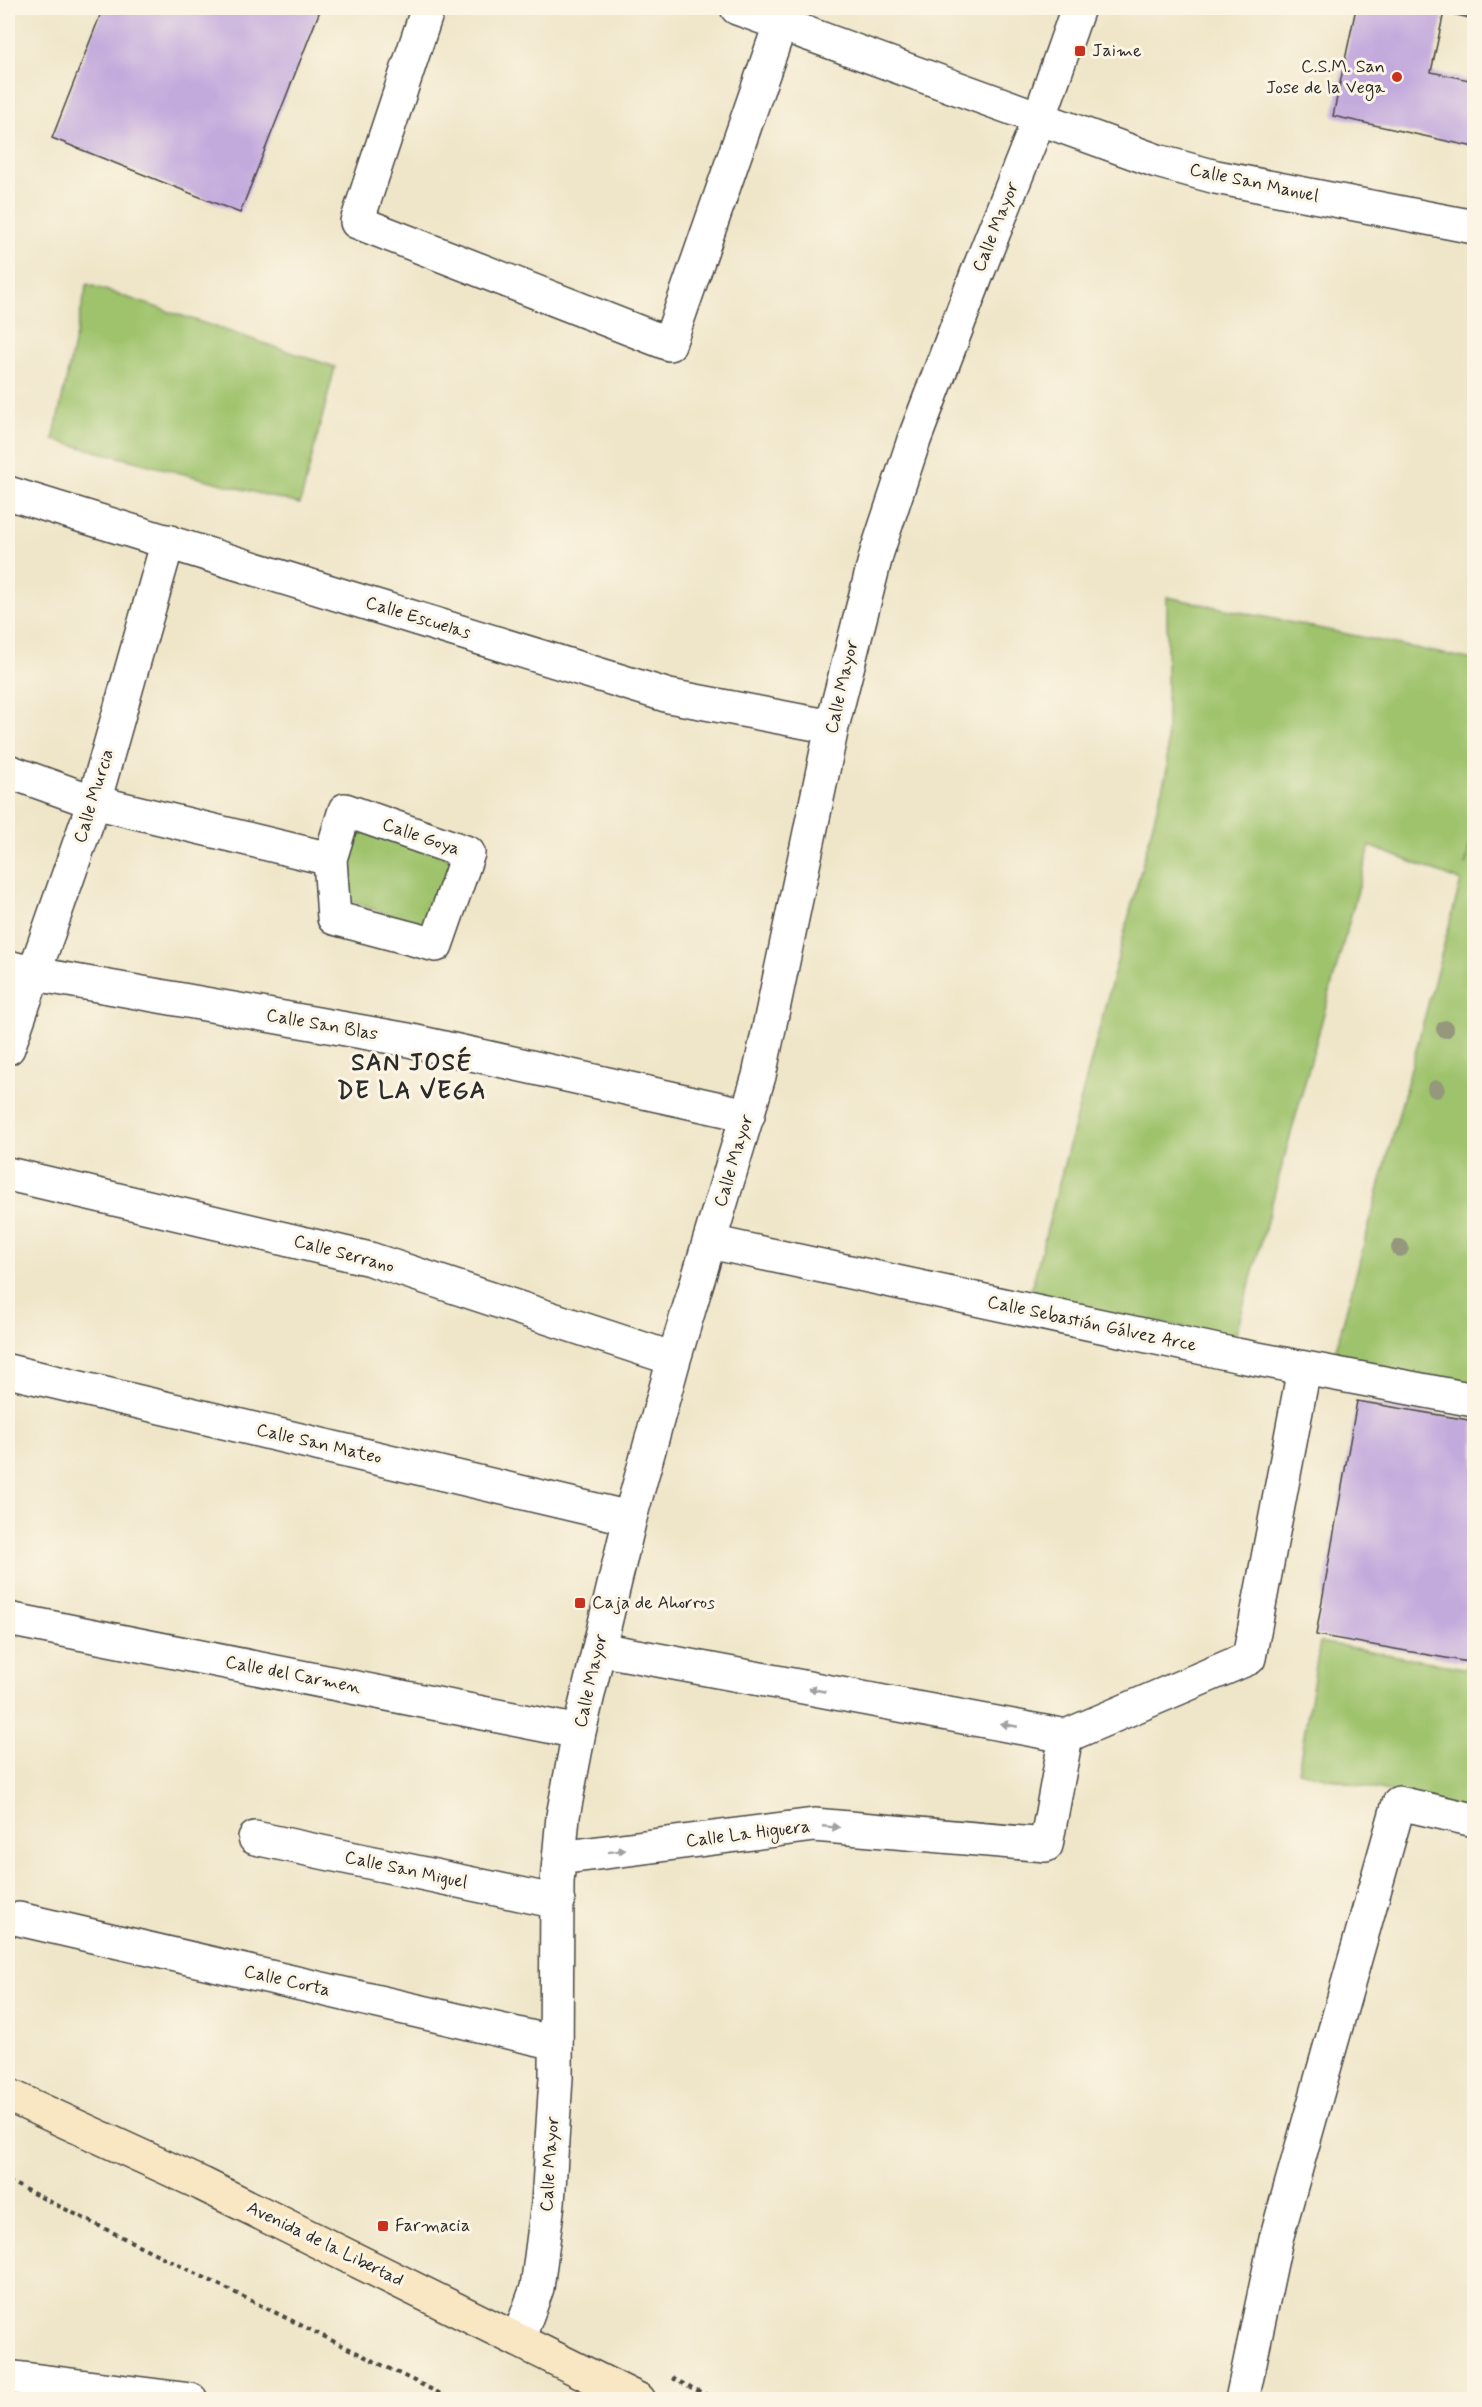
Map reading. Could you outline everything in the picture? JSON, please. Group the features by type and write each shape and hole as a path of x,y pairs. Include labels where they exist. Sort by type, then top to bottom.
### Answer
{"main road":[{"name":"Avenida de la Libertad","path":"8,2095 202,2184 639,2400"}],"street":[{"path":"428,8 357,222 669,344 780,25"},
{"name":"Calle San Manuel","path":"737,8 1157,161 1216,177 1474,228"},
{"name":"Calle Mayor","path":"518,2340 537,2288 542,2264 556,2078 559,1858 570,1776 630,1518 674,1359 748,1115 770,1028 832,727 874,561 891,507 977,274 1039,119 1078,8"},
{"name":"Calle Escuelas","path":"8,492 669,696 832,727"},
{"name":"Calle Murcia","path":"8,1048 21,971 94,802 168,541"},
{"path":"8,771 94,802 330,859"},
{"name":"Calle Goya","path":"345,810 468,852 436,945 334,918 330,859 345,810"},
{"name":"Calle San Blas","path":"21,971 408,1040 748,1115"},
{"name":"Calle Serrano","path":"8,1174 370,1259 674,1359"},
{"name":"Calle Sebastián Gálvez Arce","path":"710,1242 1304,1369 1474,1400"},
{"path":"599,1649 1066,1736 1250,1658 1304,1369"},
{"name":"Calle San Mateo","path":"8,1371 630,1518"},
{"name":"Calle del Carmen","path":"8,1619 579,1732"},
{"name":"Calle La Higuera","path":"559,1858 814,1825 1046,1845 1066,1736"},
{"path":"1242,2400 1276,2239 1399,1803 1474,1820"},
{"name":"Calle San Miguel","path":"255,1838 558,1902"},
{"name":"Calle Corta","path":"18,1919 556,2043"},
{"path":"8,2377 191,2400"}],"path":[{"path":"8,2181 453,2400"}],"green space":[{"path":"87,284 335,367 300,504 53,440"},
{"path":"1167,597 1474,660 1474,826 1465,866 1471,847 1474,848 1474,1392 1332,1364 1461,881 1370,846 1235,1337 1029,1298 1167,770"},
{"path":"351,824 454,859 437,919 420,926 333,895"},
{"path":"1320,1642 1474,1670 1474,1812 1298,1771"}],"building":[{"path":"103,8 321,8 240,213 52,138"},
{"name":"C.S.M. San Jose de la Vega","path":"1356,8 1474,8 1474,19 1444,12 1431,72 1474,81 1474,147 1333,116"},
{"path":"1357,1401 1474,1421 1474,1663 1316,1635"}],"place":[{"name":"Jaime","path":"1080,51"},
{"name":"C.S.M. San Jose de la Vega","path":"1397,77"},
{"name":"Caja de Ahorros","path":"580,1603"},
{"name":"Farmacia","path":"383,2226"}],"district":[{"name":"SAN JOSÉ DE LA VEGA","path":"412,1077"}]}
